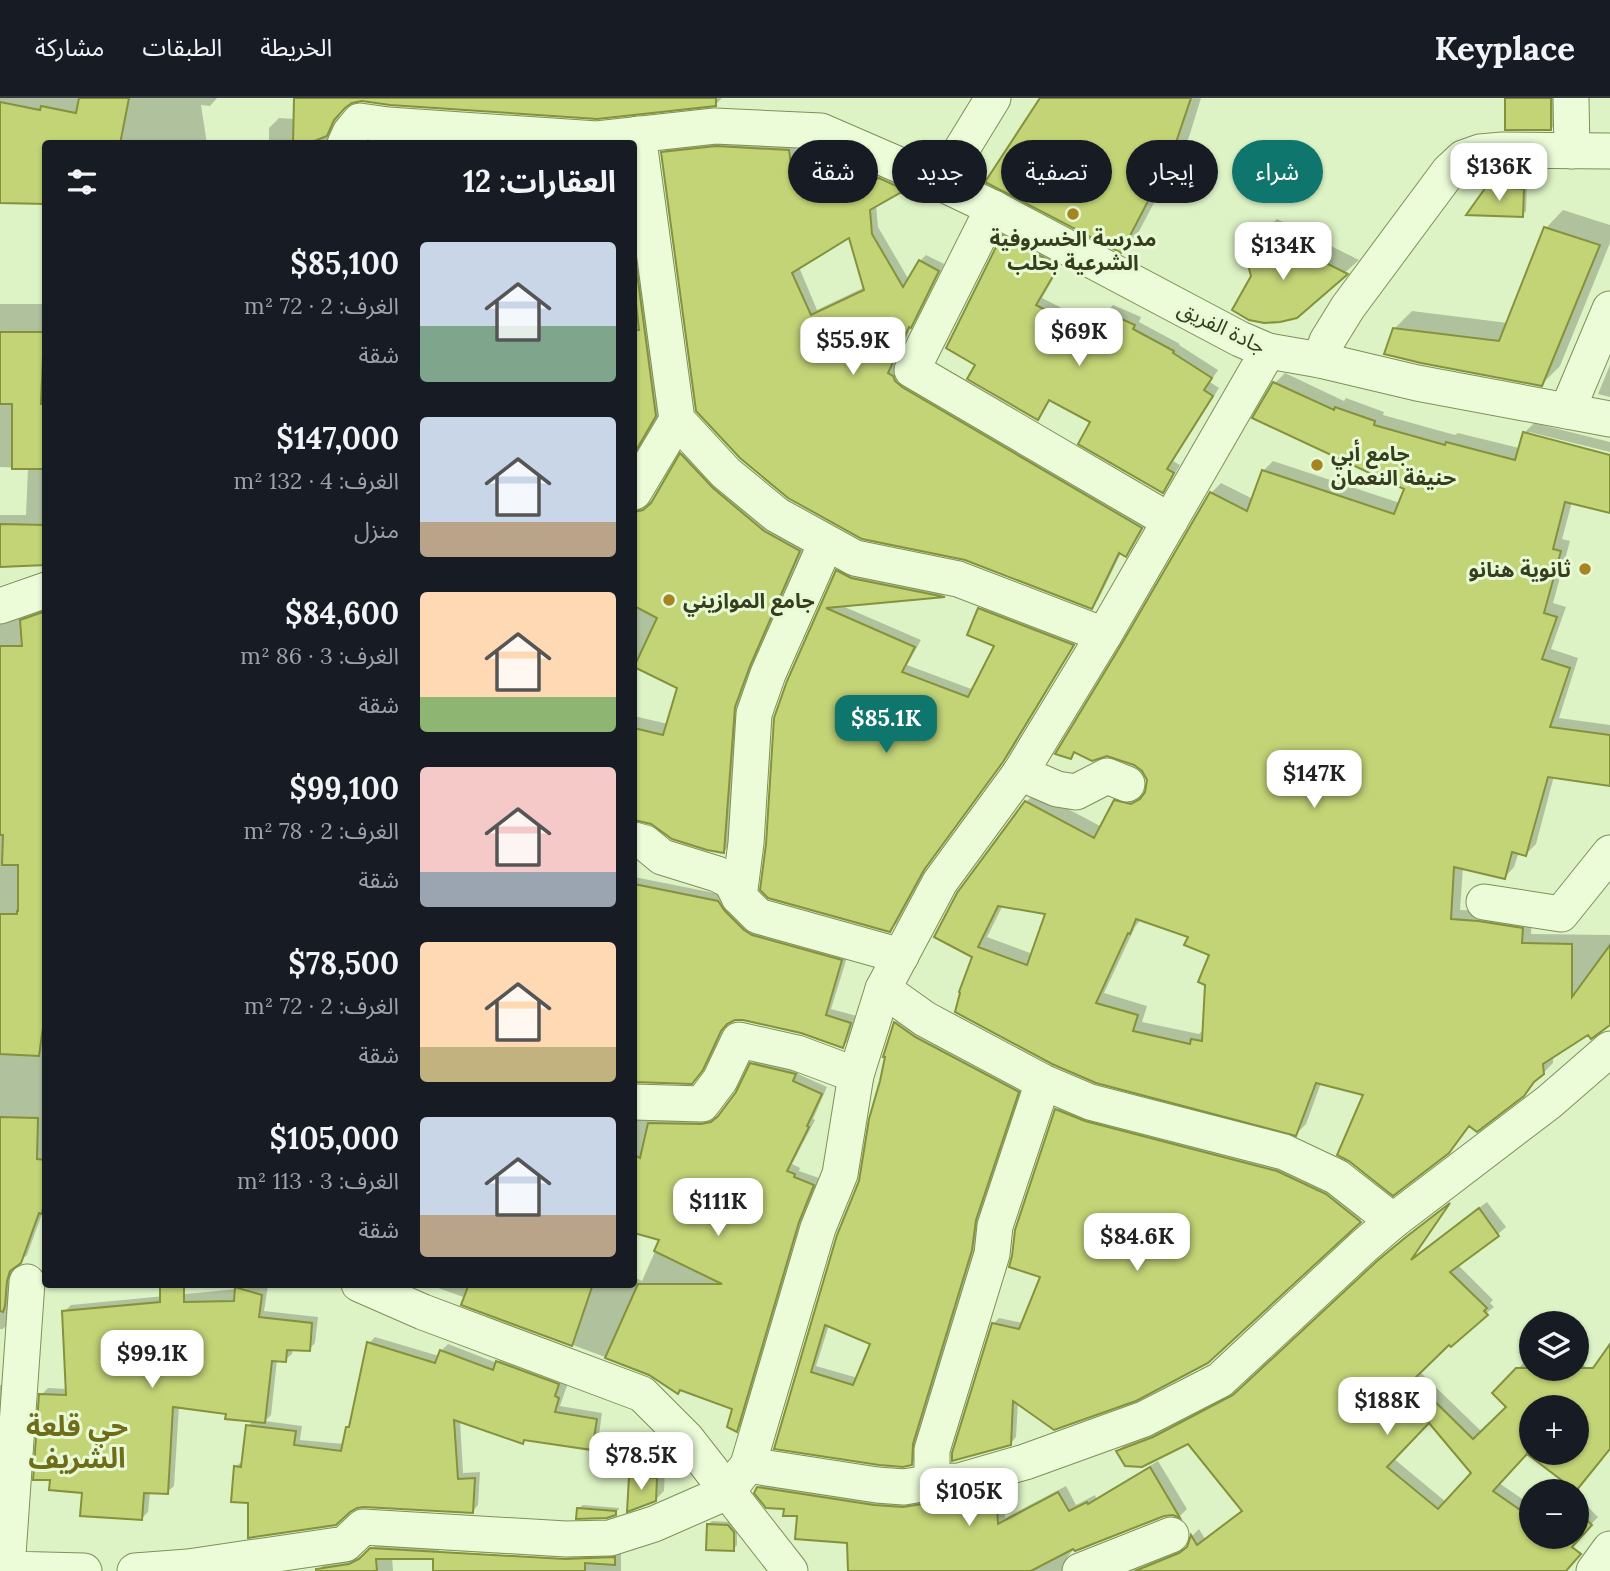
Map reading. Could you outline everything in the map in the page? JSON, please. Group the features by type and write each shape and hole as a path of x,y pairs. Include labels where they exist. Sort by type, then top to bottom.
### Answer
{"street":[{"path":"967,140 993,98"},
{"path":"1571,98 1572,151"},
{"name":"جادة الفريق","path":"347,140 360,121 387,111 597,139 715,126 821,131 892,162"},
{"path":"638,134 677,421 726,473 777,515 855,558 958,579 1104,635"},
{"path":"1321,360 1327,341 1348,307 1448,171 1463,158 1480,152 1503,150 1610,151"},
{"name":"جادة الفريق","path":"983,203 1240,339 1268,351 1321,360 1417,383 1610,419"},
{"path":"993,208 912,370 1170,521"},
{"path":"1567,411 1610,309"},
{"path":"737,1478 818,1228 840,1174 856,1075 883,989 940,882 1020,773 1104,635 1268,351"},
{"path":"637,487 677,421"},
{"path":"739,897 747,829 754,715 768,674 826,542"},
{"path":"0,606 42,591"},
{"path":"1020,773 1057,789 1076,792 1107,776 1127,784"},
{"path":"637,841 645,843 662,858 717,874 731,881 739,897 758,916 901,956"},
{"path":"1485,902 1561,914 1610,853"},
{"path":"883,989 925,1019 1043,1082 1090,1102 1284,1152 1337,1177 1393,1221"},
{"path":"637,1102 702,1104 720,1080 739,1040 797,1053 856,1075"},
{"path":"135,1571 347,1557 363,1527 566,1539 610,1538 654,1524 737,1478 904,1487 959,1481 1037,1458 1144,1419 1220,1380 1393,1221 1549,1102 1610,1049"},
{"path":"934,1482 932,1450 992,1254 995,1226 1043,1082"},
{"path":"24,1282 5,1521 7,1569 84,1571"},
{"path":"368,1288 424,1312 642,1394 686,1438 737,1478 790,1571"},
{"path":"1080,1571 1171,1535"},
{"path":"1594,1571 1610,1549"}],"building":[{"path":"79,98 129,98 121,140 42,140 42,204 0,203 0,102 40,110 41,106 76,113"},
{"path":"294,98 716,98 716,106 597,119 362,101 345,108 334,120 327,136 317,140 293,140"},
{"path":"1040,98 1191,98 1177,140 1126,140 1126,203 1147,203 1121,253 1025,203 1112,203 1112,140 1012,140"},
{"path":"1505,98 1551,98 1551,130 1505,130"},
{"path":"716,146 788,150 788,203 878,203 879,178 892,184 892,197 870,210 872,234 903,287 919,260 939,271 888,373 895,381 1142,528 1126,557 1119,553 1092,609 965,560 862,539 788,498 740,458 696,411 661,152","holes":["849,238 864,290 811,315 792,273"]},
{"path":"1001,158 1001,190 987,183"},
{"path":"1486,187 1524,189 1523,217 1466,215"},
{"path":"1544,227 1600,245 1542,386 1384,354 1393,328 1499,341"},
{"path":"1262,231 1348,274 1297,318 1264,323 1249,320 1232,310 1251,276 1247,261"},
{"path":"1002,235 1059,266 1036,305 1093,335 1104,311 1135,325 1133,329 1174,351 1173,353 1212,378 1204,390 1213,396 1167,469 1174,473 1163,493 1078,444 1090,422 1049,400 1038,420 967,379 975,365 946,348"},
{"path":"637,273 656,416 637,449 637,330"},
{"path":"0,332 42,332 42,469 12,469 12,404 0,404"},
{"path":"1273,382 1334,410 1335,407 1375,421 1374,425 1445,445 1446,442 1515,460 1523,432 1610,455 1610,513 1565,502 1553,549 1561,551 1544,613 1557,617 1542,659 1570,668 1550,727 1610,735 1610,786 1548,777 1526,856 1512,852 1505,879 1454,867 1451,919 1523,928 1522,943 1572,944 1572,997 1610,945 1610,1025 1591,1039 1588,1035 1543,1064 1544,1074 1524,1096 1477,1132 1469,1126 1449,1153 1393,1196 1349,1161 1337,1155 1363,1095 1316,1083 1296,1136 1096,1083 1052,1064 955,1012 972,957 934,937 957,893 1025,801 1094,838 1114,800 1131,804 1145,792 1147,780 1142,771 1134,765 1107,756 1092,761 1074,752 1071,759 1055,754 1210,492 1247,511 1262,470 1394,514 1404,489 1252,418","holes":["998,906 1045,914 1027,965 978,947","1136,919 1188,937 1184,945 1209,955 1198,982 1205,985 1202,1041 1191,1039 1190,1044 1133,1031 1138,1015 1096,1003"]},
{"path":"680,453 713,488 764,531 800,551 735,707 724,853 672,839 651,824 637,821 637,729 663,735 677,688 637,668 637,661 657,618 637,608 637,511 651,503"},
{"path":"0,524 42,525 42,565 0,567"},
{"path":"836,570 851,578 945,597 826,608 915,647 902,672 968,697 994,646 967,635 978,608 1074,645 1003,762 924,870 890,932 768,898 760,890 766,844 774,718 787,681"},
{"path":"42,612 42,1035 39,1056 0,1054 0,914 17,914 18,865 2,865 0,646 22,646 20,620"},
{"path":"637,885 718,901 744,930 752,935 842,960 826,1015 851,1023 843,1048 801,1033 735,1020 721,1031 703,1070 692,1084 637,1082"},
{"path":"894,1022 915,1037 1019,1092 976,1220 972,1250 913,1444 912,1465 903,1467 774,1449 837,1235 859,1181 883,1057","holes":["825,1325 870,1344 853,1385 811,1372"]},
{"path":"750,1063 796,1074 793,1081 822,1094 787,1171 795,1174 794,1177 814,1185 799,1222 737,1432 727,1427 732,1409 680,1390 678,1394 649,1375 605,1358 638,1284 722,1284 654,1251 659,1240 637,1234 637,1156 640,1158 648,1123 711,1122 736,1092"},
{"path":"1055,1109 1085,1121 1277,1171 1326,1194 1361,1222 1208,1363 1136,1401 1054,1430 1013,1401 1011,1445 952,1461 952,1453 992,1323 1019,1329 1040,1277 1009,1267 1015,1230"},
{"path":"0,1117 38,1118 37,1159 42,1160 42,1214 39,1213 21,1263 10,1271 5,1306 3,1312 0,1311"},
{"path":"1450,1203 1411,1260 1479,1208 1499,1236 1450,1272 1487,1308 1484,1311 1488,1315 1451,1347 1449,1345 1413,1380 1473,1439 1506,1407 1492,1393 1516,1368 1519,1368 1519,1381 1589,1381 1589,1368 1593,1368 1610,1344 1610,1449 1586,1479 1560,1479 1542,1465 1589,1465 1589,1395 1519,1395 1519,1463 1493,1491 1519,1509 1519,1549 1575,1549 1581,1554 1566,1571 1135,1571 1179,1553 1187,1547 1191,1535 1197,1545 1242,1511 1188,1444 1142,1467 1125,1466 1116,1451 1153,1437 1233,1395 1377,1261","holes":["1429,1423 1471,1473 1438,1509 1387,1467"]},
{"path":"160,1288 184,1288 184,1302 234,1301 235,1288 262,1295 259,1317 312,1323 310,1351 287,1350 286,1362 272,1361 265,1423 225,1419 226,1414 173,1407 168,1494 144,1493 142,1520 80,1516 82,1493 49,1490 50,1480 33,1480 39,1394 66,1395 62,1311 160,1302"},
{"path":"467,1288 592,1288 572,1346 461,1305"},
{"path":"367,1342 435,1363 440,1350 493,1370 496,1361 559,1384 555,1396 559,1398 555,1412 597,1419 592,1450 524,1440 523,1444 454,1420 458,1479 475,1478 473,1513 364,1507 350,1512 336,1525 248,1538 248,1503 231,1502 234,1466 241,1467 246,1425 296,1431 294,1445 341,1451 346,1427 349,1427"},
{"path":"1150,1467 1180,1518 1173,1515 1164,1516 1075,1551 1073,1549 1031,1571 848,1571 847,1543 795,1539 797,1516 783,1516 784,1509 766,1508 754,1493 757,1487 903,1507 964,1500 996,1491 998,1524 1058,1492 1069,1511 1087,1502 1088,1504"},
{"path":"629,1477 657,1478 656,1501 627,1512"},
{"path":"577,1508 616,1511 616,1515 576,1519"},
{"path":"707,1524 728,1525 734,1532 734,1551 706,1550"},
{"path":"370,1548 565,1559 615,1557 615,1565 585,1563 585,1571 433,1571 433,1559 376,1559 377,1571 316,1571 349,1564"}],"place":[{"name":"مدرسة الخسروفية الشرعية بحلب","path":"1073,214"},
{"name":"جامع أبي حنيفة النعمان","path":"1317,465"},
{"name":"ثانوية هنانو","path":"1585,569"},
{"name":"جامع الموازيني","path":"669,600"}],"district":[{"name":"حي قلعة الشريف","path":"77,1442"}]}
